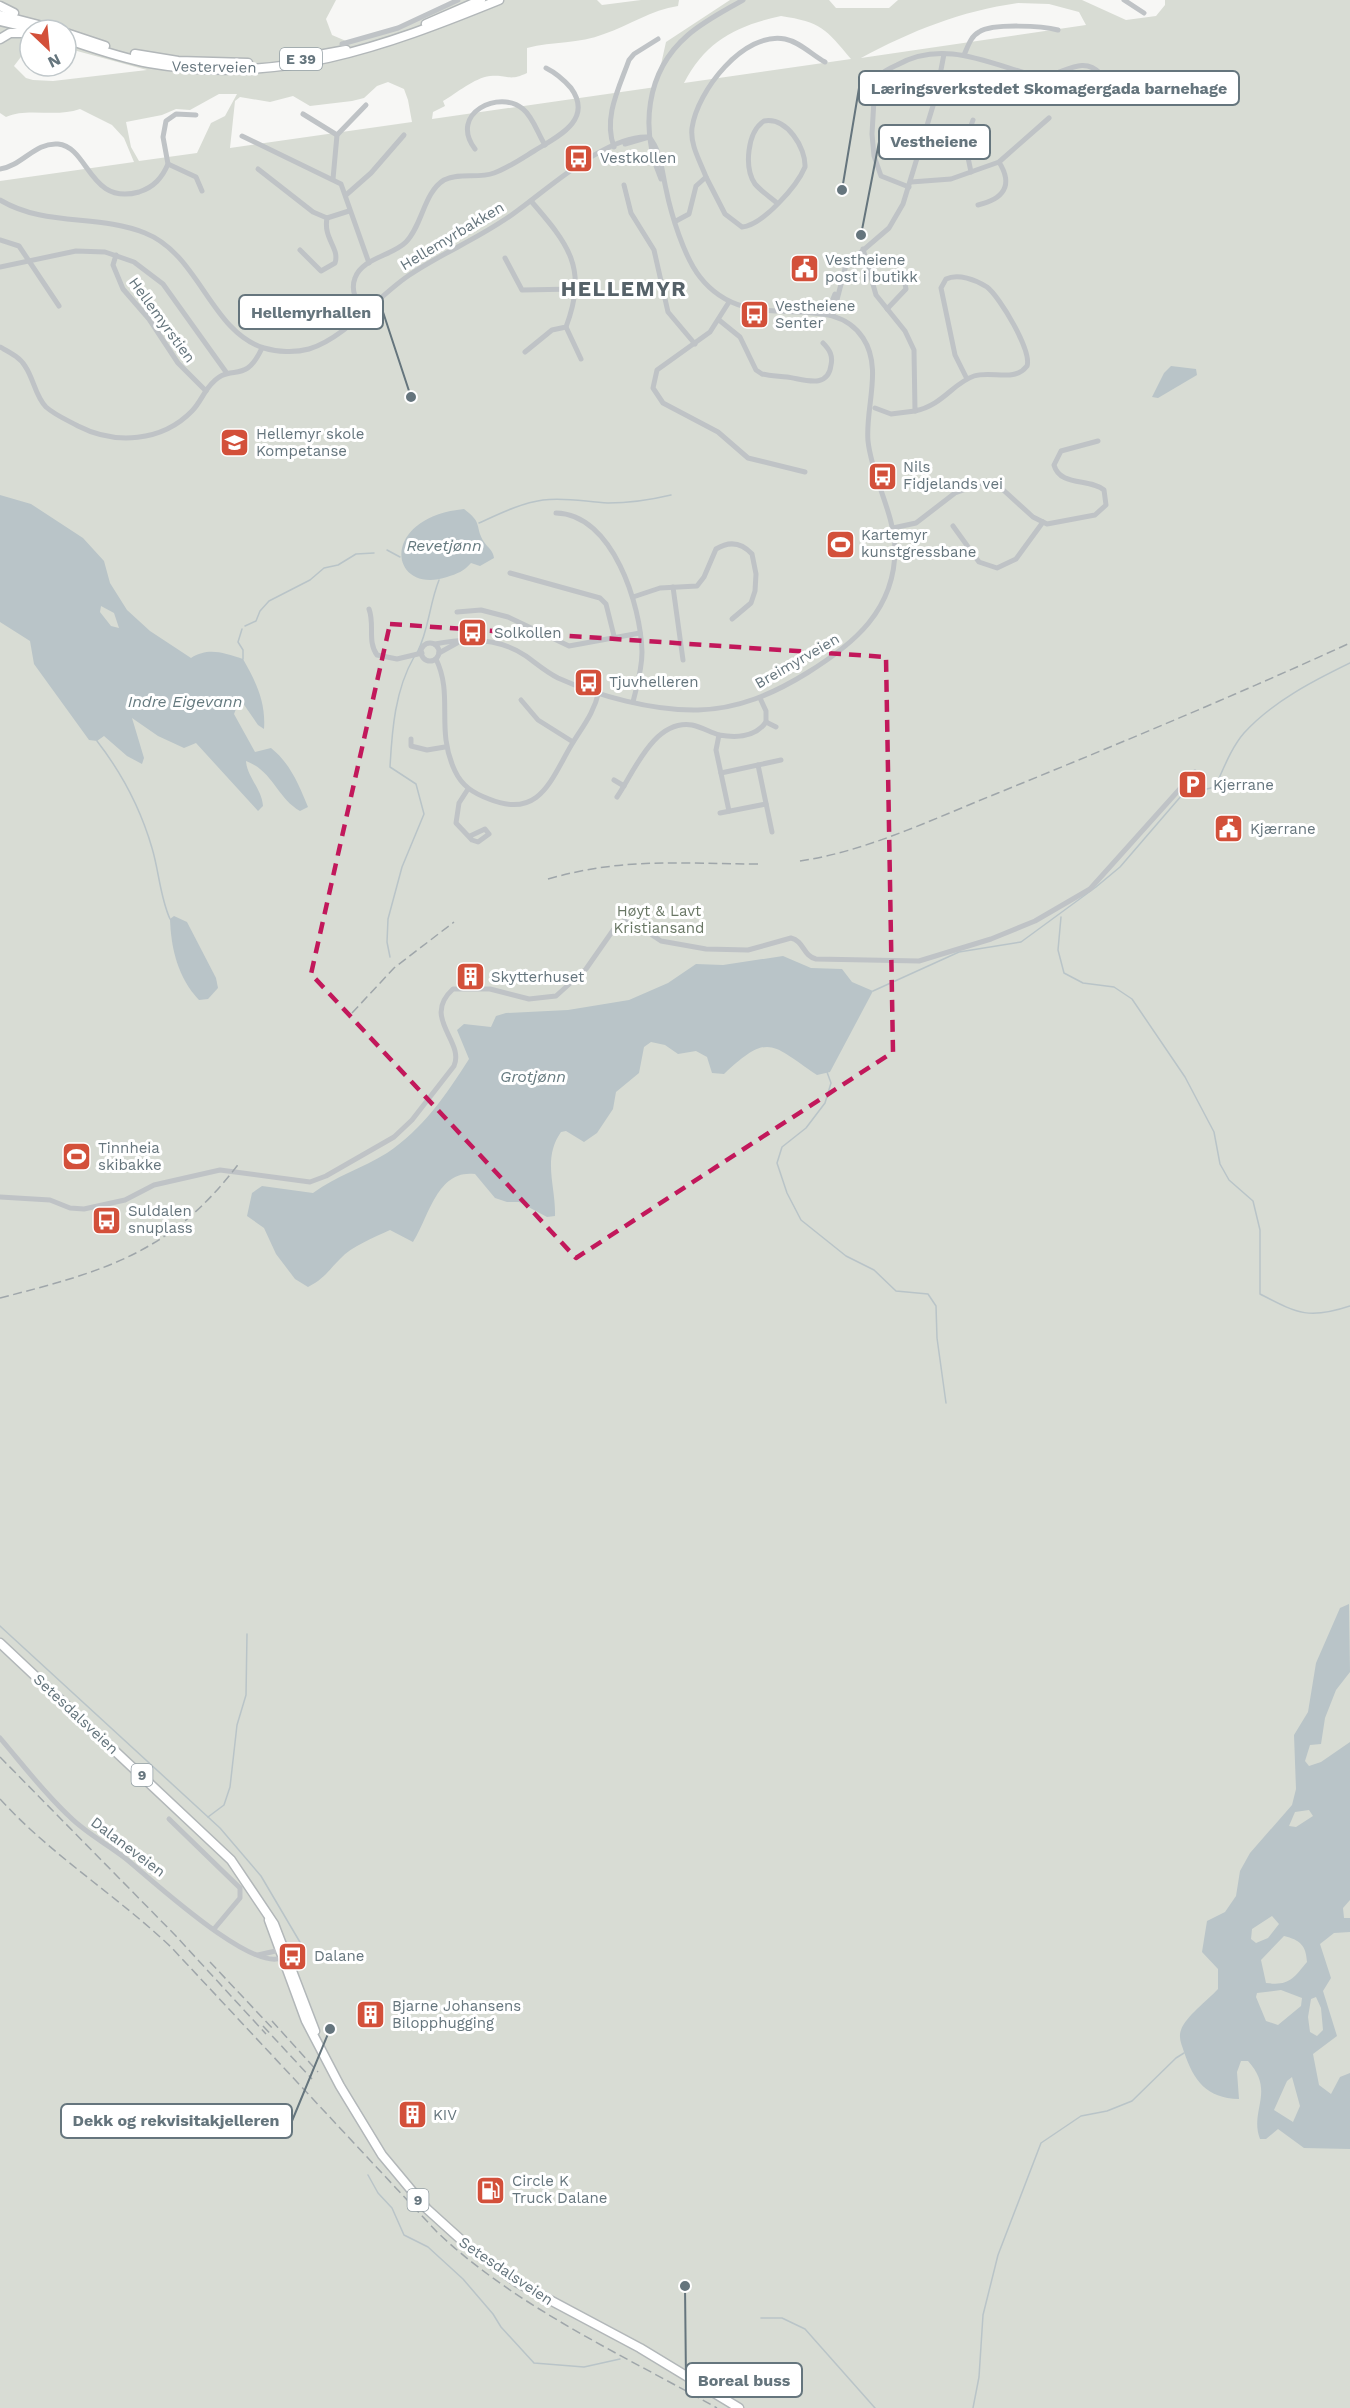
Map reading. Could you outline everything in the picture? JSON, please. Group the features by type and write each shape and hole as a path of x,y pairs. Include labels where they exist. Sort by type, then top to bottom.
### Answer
{"highway":[{"name":"Vesterveien","path":"78,37 133,53 178,61 267,62 358,47 416,28 481,0"},
{"name":"Vesterveien","path":"78,44 147,63 192,69 295,65 337,58 392,42 500,0"},
{"path":"0,6 29,18"},
{"path":"0,15 18,20"},
{"path":"0,21 18,25"},
{"path":"0,39 10,33 18,33"},
{"name":"Setesdalsveien","path":"0,1643 214,1843 246,1880 269,1920 274,1924 282,1954 316,2037 349,2102 382,2156 417,2199 453,2234 527,2288 640,2348 739,2408"}],"street":[{"path":"342,44 398,28 458,0"},
{"path":"743,0 689,35 665,62 653,90 649,137 658,155 676,221 698,275 729,302 753,311 830,315 846,265 893,222 910,184 936,96 944,54"},
{"path":"1124,0 1144,13"},
{"path":"964,55 972,38 983,30 1039,26 1058,30"},
{"path":"777,203 756,185 749,167 751,144 761,123 769,120 781,124 792,133 806,164 796,184 777,203 752,225 738,226 725,214 706,177 694,148 692,127 704,94 725,67 749,48 776,38 795,42 825,62"},
{"path":"614,147 611,117 629,60 634,54 658,39"},
{"path":"1048,118 999,162 943,181 910,184 884,179 877,171 872,134 875,82 880,75 917,56 964,55 1039,76 1051,76 1080,64 1091,66 1101,74"},
{"path":"364,312 356,298 354,282 357,273 369,263 406,242 441,182 453,177 494,173 570,128 579,109 576,97 564,80 546,68"},
{"path":"475,148 467,135 466,126 469,117 477,110 503,102 515,104 524,109 544,145"},
{"path":"333,179 337,135 366,105"},
{"path":"0,169 12,166 42,146 60,144 73,150 98,183 115,192 130,193 153,185 162,177 168,164 163,137 166,121 176,114 196,115"},
{"path":"303,114 337,135"},
{"path":"970,172 965,143 974,120"},
{"path":"346,195 371,173 404,135"},
{"path":"242,136 340,184 346,195 349,211 369,263"},
{"name":"Hellemyrbakken","path":"0,200 38,216 118,225 153,236 187,265 228,323 245,338 262,348 280,351 310,349 345,328 427,263 492,228 583,162 636,136 649,137"},
{"path":"978,205 993,201 1004,190 1006,175 999,162"},
{"path":"168,164 196,177 201,191"},
{"path":"258,170 308,210 327,218 349,211"},
{"path":"676,221 689,214 696,186 706,177"},
{"path":"624,185 631,213 654,250 669,312 695,344"},
{"path":"531,201 570,254 576,273 575,289 566,327 581,359"},
{"path":"300,250 321,271 334,263 336,252 326,232 327,218"},
{"path":"0,240 19,246 59,306"},
{"path":"863,249 868,260 867,268"},
{"path":"0,267 76,251 116,255 139,265 157,278 226,372"},
{"path":"856,254 867,268 872,285 887,309 905,331 914,350 915,411"},
{"name":"Hellemyrstien","path":"116,255 113,265 123,289 149,319 178,363 206,391"},
{"path":"505,258 522,290 575,289"},
{"path":"887,309 906,289 904,279 898,271"},
{"path":"875,408 891,414 915,411 934,405 967,379 982,374 1020,373 1027,366 1029,358 1025,345 990,290 975,281 956,276 943,283 942,293 955,355 967,379"},
{"path":"729,302 719,320 695,344 657,370 653,383 659,399 718,432 744,456 805,472"},
{"name":"Breimyrveien","path":"435,644 479,640 503,645 520,653 554,676 599,692 663,708 697,710 724,707 760,698 821,665 847,647 866,630 882,606 890,582 894,559 893,528 870,459 868,428 873,371 871,357 858,332 843,318 830,315"},
{"path":"719,320 740,337 754,366 762,374 809,382 822,380 830,372 832,361 824,343"},
{"path":"525,352 552,330 566,327"},
{"path":"0,347 21,361 41,401 50,410 84,429 104,436 135,438 163,431 190,413 217,377 226,372 250,369 262,348"},
{"path":"893,528 916,523 955,493 986,483 1000,487 1033,517 1042,522 1059,523 1095,514 1104,509 1107,497 1102,488 1064,478 1057,472 1054,465 1061,451 1098,441"},
{"path":"556,513 569,514 605,540 633,597 640,633 641,668 633,702"},
{"path":"953,526 979,562 997,568 1016,559 1042,522"},
{"path":"633,597 660,588 697,586 704,577 716,549 730,543 741,546 753,558 756,586 751,603 732,619"},
{"path":"510,573 600,598 606,604 614,636"},
{"path":"673,587 683,660"},
{"path":"369,609 372,621 372,646 377,655 390,659 422,653"},
{"path":"457,612 481,610 508,617 569,646 640,633"},
{"name":"Breimyrveien","path":"438,656 458,642"},
{"path":"438,656 426,660 422,653 424,645 435,644 438,656 445,687 445,747 458,776 468,789 502,804 520,805 532,800 549,785 573,742 590,718 599,692"},
{"path":"617,797 649,747 668,729 692,725 719,735 744,736 758,730 766,722 766,711 760,698"},
{"path":"522,700 538,720 573,742"},
{"path":"766,722 776,727"},
{"path":"719,735 716,750 729,811"},
{"path":"411,739 411,746 416,749 445,747"},
{"path":"721,773 781,760"},
{"path":"758,765 772,832"},
{"path":"0,1197 50,1200 70,1208 84,1209 125,1200 154,1185 220,1170 274,1176 296,1182 321,1178 400,1132 454,1066 456,1052 441,1019 447,998 453,989 490,989 529,999 556,996 586,969 616,926 632,917 646,921 657,939 675,945 748,950 791,938 800,942 808,956 816,958 901,963 936,958 1016,930 1083,895 1195,772"},
{"path":"614,780 624,786"},
{"path":"468,789 460,800 456,821 470,836"},
{"path":"720,813 766,804"},
{"name":"Dalaneveien","path":"0,1738 46,1793 76,1823 214,1929 246,1951 265,1959 282,1954"},
{"path":"169,1819 240,1888 240,1898 214,1929"},
{"path":"258,1955 282,1954"}],"highlighted area":[{"path":"390,624 886,657 893,1052 576,1258 311,974"}],"green space":[{"name":"Høyt & Lavt Kristiansand","path":"0,0 336,0 326,19 332,35 346,41 377,35 461,0 597,0 602,5 641,0 679,0 678,6 650,14 595,37 527,48 527,73 516,77 484,77 443,101 445,106 433,112 432,119 656,87 666,42 730,0 829,0 836,8 889,8 898,0 1082,0 1126,20 1156,16 1165,5 1165,0 1350,0 1350,2408 0,2408 0,181 134,162 124,138 112,125 80,109 61,113 23,113 6,117 0,113","holes":["1018,3 1049,4 1079,12 1086,25 861,58 937,23 976,11","781,16 805,21 822,28 851,59 684,83 702,56 712,46 736,31","388,82 404,89 412,122 230,148 235,101 240,97 270,102 293,96 310,106 364,98 377,86","219,94 237,94 225,116 211,123 197,153 139,161 131,147 126,122 162,115 176,109 190,110"]}],"water":[{"path":"1171,366 1196,369 1197,375 1158,398 1152,397 1164,373"},
{"name":"Indre Eigevann","path":"0,495 31,504 83,538 104,561 110,583 127,610 150,631 191,658 210,652 243,659 259,692 264,729 258,725 240,699 234,714 255,752 271,748 284,760 308,807 300,811 292,806 263,771 246,761 262,800 263,806 258,811 196,743 184,748 158,736 132,718 144,758 142,764 127,756 104,736 97,741 89,740 34,664 30,641 0,622","holes":["101,606 114,613 119,628 111,626 100,612"]},
{"name":"Revetjønn","path":"464,509 474,518 481,537 494,558 480,566 471,563 460,572 447,577 428,580 413,576 404,566 402,554 405,539 417,526 436,515"},
{"path":"174,916 187,922 216,978 218,988 208,999 199,1000 181,973 172,941 170,919"},
{"name":"Grotjønn","path":"783,956 811,968 842,969 852,982 873,991 830,1072 817,1075 779,1050 770,1047 751,1052 724,1074 712,1073 707,1057 696,1051 678,1054 665,1045 651,1042 644,1047 639,1073 616,1092 613,1109 597,1133 584,1142 566,1131 561,1132 555,1142 551,1173 555,1216 547,1217 519,1202 507,1202 495,1198 475,1174 462,1174 443,1187 413,1242 390,1230 350,1250 322,1278 308,1287 295,1279 276,1254 264,1228 247,1216 252,1193 262,1186 313,1193 400,1144 423,1122 469,1059 457,1030 464,1024 491,1027 496,1016 506,1013 568,1010 629,1000 668,983 696,964 723,965"},
{"path":"1349,1604 1350,1672 1336,1690 1325,1718 1321,1744 1310,1745 1305,1761 1309,1766 1321,1762 1350,1742 1350,1900 1343,1908 1344,1918 1350,1918 1350,1932 1334,1933 1320,1944 1331,1978 1323,1991 1337,2036 1313,2054 1319,2085 1331,2094 1340,2077 1350,2073 1350,2149 1304,2148 1278,2129 1266,2139 1260,2139 1257,2119 1261,2092 1260,2082 1248,2061 1241,2061 1237,2072 1239,2099 1218,2095 1203,2086 1197,2079 1188,2062 1180,2036 1187,2019 1218,1989 1218,1969 1202,1952 1207,1921 1225,1912 1236,1896 1240,1871 1250,1853 1292,1805 1296,1789 1294,1735 1308,1712 1316,1663 1340,1608","holes":["1309,1810 1313,1816 1296,1827 1289,1826 1295,1812","1272,1916 1279,1924 1268,1938 1256,1943 1251,1939 1252,1929","1284,1936 1301,1944 1304,1947 1307,1962 1298,1973 1285,1982 1266,1983 1261,1960","1281,1990 1302,1998 1301,2006 1278,2025 1266,2021 1256,1997 1257,1993","1316,1997 1321,2008 1323,2030 1317,2036 1310,2032 1308,2017 1311,1999","1292,2077 1300,2106 1293,2122 1274,2110 1287,2081"]}],"waterway":[{"path":"479,523 535,501 568,499 616,503 671,495"},
{"path":"387,550 400,557"},
{"path":"245,626 256,621 260,611 269,601 310,580 324,568 338,565 356,554 374,553"},
{"path":"417,653 439,580"},
{"path":"242,629 238,642 243,650 243,659"},
{"path":"390,957 387,942 388,919 402,867 424,814 416,784 390,767 393,725 399,697 414,657"},
{"path":"873,991 959,952 1021,942 1120,867 1182,795 1215,787 1235,745 1255,722 1280,702 1350,663"},
{"path":"97,741 122,778 142,820 152,848 170,919"},
{"path":"1061,917 1058,950 1064,973 1083,983 1114,987 1132,999 1185,1077 1214,1132 1220,1164 1229,1180 1253,1201 1260,1230 1260,1294 1284,1306 1303,1312 1323,1313 1350,1306"},
{"path":"827,1072 831,1083 825,1103 806,1128 782,1147 777,1163 787,1193 801,1220 846,1256 874,1270 896,1291 928,1294 936,1306 937,1338 946,1403"},
{"path":"0,1626 220,1828 261,1876 304,1949"},
{"path":"208,1817 224,1805 230,1787 237,1725 246,1695 247,1634"},
{"path":"973,2408 979,2377 983,2315 998,2255 1041,2143 1081,2116 1107,2111 1132,2101 1184,2053"},
{"path":"368,2175 378,2193 392,2208 404,2235 428,2247 463,2279 501,2327 534,2363 584,2367 620,2359"},
{"path":"761,2318 782,2318 805,2329 875,2408"}],"railway":[{"path":"800,861 851,850 926,823 1175,720 1350,643"},
{"path":"548,879 602,867 653,863 758,864"},
{"path":"352,1013 394,968 454,922"},
{"path":"0,1298 72,1278 134,1254 162,1238 189,1218 240,1162"},
{"path":"0,1757 175,1935 266,2034"},
{"path":"0,1799 40,1838 171,1947 437,2232 468,2259 501,2284 571,2328 717,2408"},
{"path":"210,1962 274,2030"},
{"path":"272,2021 318,2072"},
{"path":"263,2026 312,2079"}],"place":[{"name":"Vestkollen","path":"579,158"},
{"name":"Læringsverkstedet Skomagergada barnehage","path":"842,190"},
{"name":"Vestheiene","path":"861,235"},
{"name":"Vestheiene post i butikk","path":"804,269"},
{"name":"Vestheiene Senter","path":"754,315"},
{"name":"Hellemyrhallen","path":"411,397"},
{"name":"Hellemyr skole Kompetanse","path":"235,443"},
{"name":"Nils Fidjelands vei","path":"882,476"},
{"name":"Kartemyr kunstgressbane","path":"840,544"},
{"name":"Solkollen","path":"473,633"},
{"name":"Tjuvhelleren","path":"588,682"},
{"name":"Kjerrane","path":"1192,785"},
{"name":"Kjærrane","path":"1229,829"},
{"name":"Skytterhuset","path":"470,977"},
{"name":"Tinnheia skibakke","path":"77,1157"},
{"name":"Suldalen snuplass","path":"107,1220"},
{"name":"Dalane","path":"293,1956"},
{"name":"Bjarne Johansens Bilopphugging","path":"371,2015"},
{"name":"Dekk og rekvisitakjelleren","path":"330,2029"},
{"name":"KIV","path":"412,2115"},
{"name":"Circle K Truck Dalane","path":"491,2190"},
{"name":"Boreal buss","path":"685,2286"}],"district":[{"name":"HELLEMYR","path":"624,289"}]}
